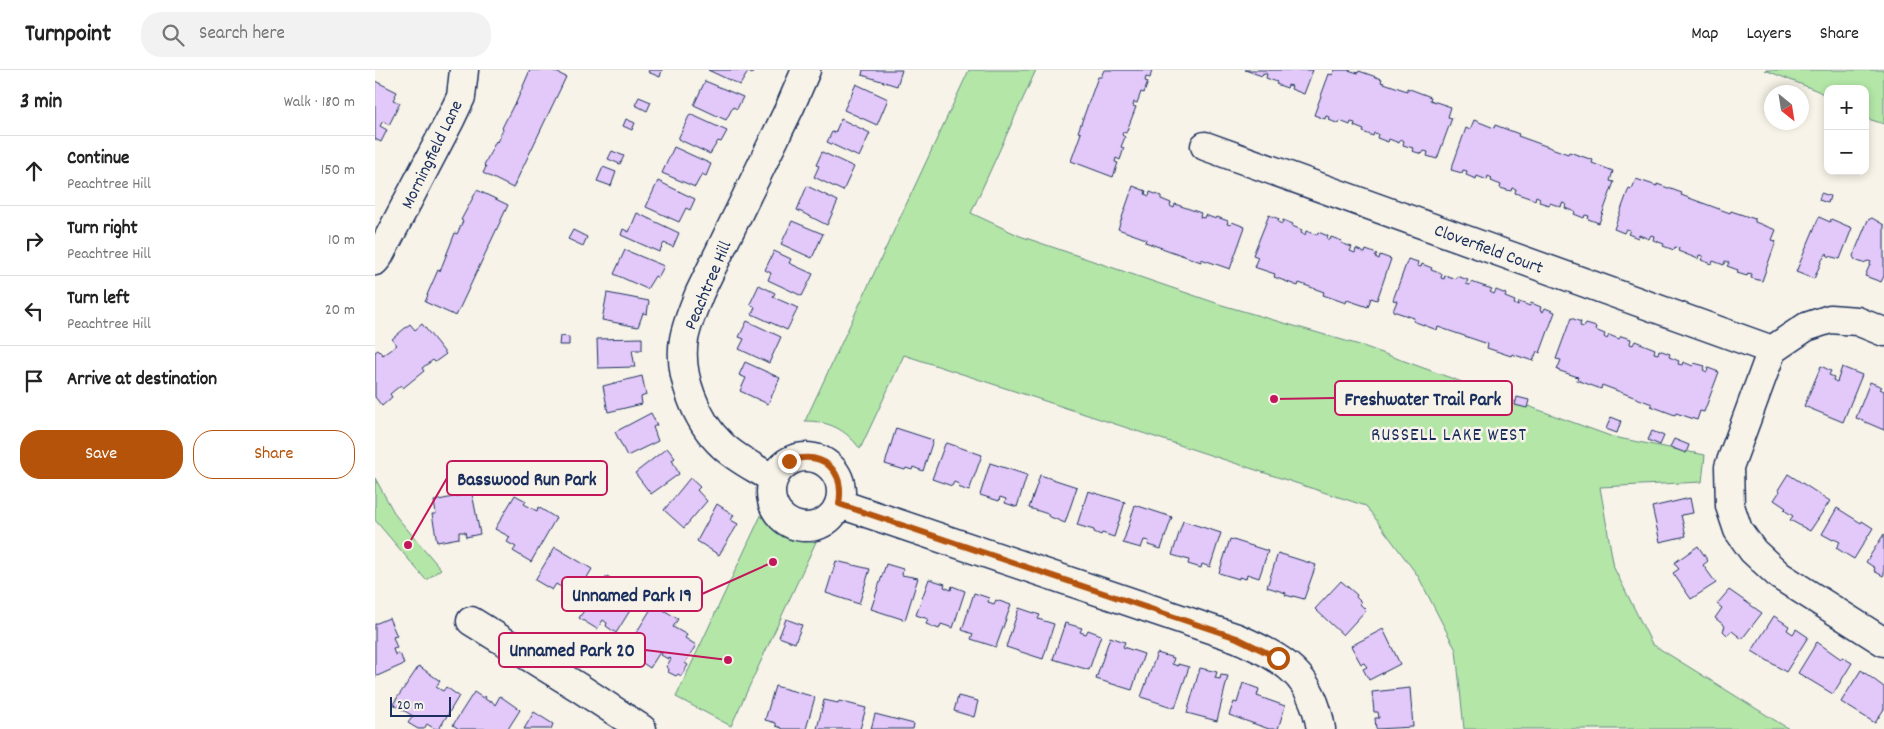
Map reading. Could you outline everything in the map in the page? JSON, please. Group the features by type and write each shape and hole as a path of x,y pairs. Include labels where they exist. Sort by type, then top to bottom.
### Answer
{"street":[{"name":"Morningfield Lane","path":"375,261 461,97 464,70"},
{"name":"Peachtree Hill","path":"773,479 733,455 720,444 710,431 701,416 689,386 685,369 684,340 700,292 790,107 806,70"},
{"name":"Cloverfield Court","path":"1205,146 1772,350"},
{"path":"1884,332 1857,322 1830,319 1806,327 1772,350 1729,467 1729,506 1738,530 1753,551 1780,576 1884,642"},
{"path":"801,457 817,459 834,470 840,480 839,504 834,514 821,524 804,528 793,524 784,520 776,511 772,501 773,479 789,461 801,457"},
{"path":"839,504 1237,638 1264,650 1278,658 1299,676 1314,700 1321,729"},
{"path":"471,621 643,729"}],"green space":[{"path":"969,70 1036,70 971,213 1020,236 1222,305 1363,346 1613,437 1705,455 1702,482 1600,487 1614,568 1652,644 1789,729 1464,729 1456,650 1418,576 1366,506 904,355 860,449 843,431 829,425 805,421"},
{"path":"1765,70 1884,70 1884,124 1869,119 1869,85 1824,85 1824,95 1809,87 1809,85 1803,85"},
{"path":"375,478 396,516 441,569 426,580 375,520"},
{"path":"764,509 789,529 820,533 731,726 676,697"}],"building":[{"path":"530,70 552,70 566,77 513,188 483,173 486,167 484,165 515,105"},
{"path":"649,70 662,70 660,77 648,72"},
{"path":"708,70 754,70 752,74 748,72 740,85"},
{"path":"863,70 902,70 897,86 862,75"},
{"path":"1104,70 1152,70 1150,78 1146,77 1145,81 1148,82 1144,93 1141,92 1137,103 1134,102 1133,106 1136,107 1126,133 1123,132 1122,135 1125,137 1121,147 1124,148 1120,160 1116,158 1115,162 1118,163 1113,177 1071,161 1081,133 1078,132 1098,77 1101,77"},
{"path":"1245,70 1313,70 1304,94 1291,89 1292,86 1288,85 1287,88 1276,84 1277,82 1266,78 1267,74 1263,73 1262,76"},
{"path":"1335,70 1348,70 1358,73 1359,71 1382,79 1381,82 1407,91 1407,88 1431,97 1430,100 1451,107 1448,117 1452,118 1437,159 1427,156 1428,152 1424,151 1422,154 1412,151 1413,148 1403,145 1404,141 1401,139 1399,143 1389,139 1388,142 1377,138 1378,134 1374,133 1373,136 1363,132 1364,130 1354,126 1355,123 1351,122 1350,125 1340,121 1339,124 1329,120 1330,117 1326,116 1325,119 1314,115 1329,74 1332,75"},
{"path":"375,81 397,92 393,100 400,103 389,125 383,121 380,126 387,130 381,142 375,139"},
{"path":"705,81 743,97 737,109 733,107 726,120 694,105"},
{"path":"856,84 888,99 877,125 844,110"},
{"path":"639,97 651,102 647,111 635,105"},
{"path":"690,114 727,131 721,142 718,141 710,154 678,139"},
{"path":"626,119 635,123 632,130 623,126"},
{"path":"841,119 870,133 859,157 827,142 832,132 835,133"},
{"path":"1474,120 1494,128 1495,125 1519,134 1518,136 1568,154 1569,152 1593,160 1592,163 1613,171 1610,181 1614,182 1599,223 1588,219 1589,216 1585,215 1584,218 1574,214 1575,212 1565,208 1566,204 1562,203 1561,207 1550,203 1549,205 1539,202 1540,198 1536,196 1535,200 1515,193 1516,189 1512,188 1511,191 1500,188 1501,185 1491,181 1492,178 1488,176 1487,180 1477,176 1476,179 1466,175 1467,171 1463,170 1462,173 1451,170 1466,128 1470,130"},
{"path":"674,147 711,164 706,176 702,174 695,187 662,173"},
{"path":"612,151 624,156 620,164 608,159"},
{"path":"822,152 854,167 843,191 814,177 819,166 816,165"},
{"path":"603,167 616,172 611,186 597,181"},
{"path":"1636,179 1682,193 1681,195 1730,213 1731,211 1755,219 1755,222 1776,230 1772,240 1776,241 1762,281 1751,278 1752,274 1748,273 1747,276 1737,273 1738,270 1727,266 1729,263 1725,261 1724,265 1713,261 1712,264 1701,260 1703,256 1699,255 1698,259 1678,251 1679,248 1675,247 1674,250 1663,246 1664,244 1653,240 1654,236 1651,235 1649,239 1639,235 1638,238 1628,234 1630,230 1626,229 1624,233 1614,229 1629,188 1632,189"},
{"path":"658,181 695,199 690,210 686,208 679,222 646,207"},
{"path":"807,186 838,201 827,225 797,210"},
{"path":"1133,186 1146,191 1145,194 1149,196 1150,192 1161,196 1161,199 1171,203 1170,206 1174,208 1175,204 1201,213 1200,217 1204,218 1205,215 1216,219 1217,217 1228,221 1227,224 1231,225 1232,222 1245,227 1230,269 1201,259 1201,262 1145,242 1146,239 1118,229"},
{"path":"477,190 508,205 456,316 425,302 455,233 457,234 463,221 461,220"},
{"path":"1821,193 1830,196 1828,203 1819,200"},
{"path":"637,213 679,233 673,247 664,243 659,252 621,235 623,229 629,232"},
{"path":"1269,215 1279,219 1278,222 1282,224 1283,220 1293,224 1292,226 1302,230 1301,233 1305,235 1306,231 1317,235 1318,232 1328,236 1327,239 1330,240 1331,237 1342,241 1341,243 1352,247 1350,251 1355,253 1356,249 1365,253 1366,250 1377,254 1375,257 1379,259 1380,255 1391,259 1377,300 1371,298 1368,307 1347,300 1346,303 1323,295 1324,292 1299,283 1298,286 1274,277 1275,274 1254,267 1258,257 1253,255"},
{"path":"1819,217 1830,222 1831,219 1852,228 1840,259 1828,256 1827,253 1814,279 1796,272"},
{"path":"1872,218 1884,225 1884,276 1881,282 1865,276 1871,262 1863,263 1855,260 1853,256 1868,220"},
{"path":"792,221 823,234 812,258 781,244"},
{"path":"573,230 587,237 583,246 568,239"},
{"path":"625,250 664,266 658,278 655,276 647,289 614,274"},
{"path":"774,251 791,259 789,263 813,274 802,296 768,280 771,273 765,270"},
{"path":"1408,259 1418,262 1417,266 1421,267 1422,264 1432,268 1431,270 1442,274 1441,278 1444,279 1445,275 1456,279 1457,276 1468,280 1466,284 1470,285 1471,282 1492,289 1490,292 1494,294 1496,290 1506,294 1505,297 1515,301 1514,304 1518,306 1519,302 1530,306 1531,303 1541,307 1540,310 1543,312 1545,308 1555,312 1540,353 1537,351 1533,361 1512,354 1511,356 1487,348 1488,344 1438,327 1437,330 1413,321 1414,318 1393,311 1397,301 1393,300"},
{"path":"759,285 775,293 773,297 798,308 787,330 752,314 755,307 750,304"},
{"path":"607,293 649,301 647,314 643,313 638,327 602,320"},
{"path":"1571,318 1581,322 1580,326 1584,327 1586,324 1596,327 1595,330 1605,334 1604,337 1607,339 1609,335 1619,339 1621,336 1631,339 1630,344 1633,345 1635,341 1655,349 1654,353 1658,354 1659,350 1670,354 1669,357 1679,361 1678,364 1682,365 1683,362 1693,366 1694,363 1705,366 1703,370 1707,372 1708,368 1719,372 1704,412 1700,411 1697,420 1676,413 1675,415 1602,385 1601,389 1577,380 1578,377 1557,370 1561,360 1556,359"},
{"path":"747,321 781,337 769,363 739,349 744,339 739,337"},
{"path":"410,324 415,330 422,324 446,354 422,368 424,371 403,388 401,385 390,394 392,397 382,406 375,397 375,352 378,350 383,355 397,345 392,339"},
{"path":"560,336 569,337 569,345 559,345"},
{"path":"642,338 642,350 632,350 635,367 598,368 597,339"},
{"path":"745,362 780,378 768,404 740,391 746,378 739,375"},
{"path":"1821,366 1831,371 1829,375 1834,377 1833,380 1837,382 1842,367 1862,375 1843,422 1804,406"},
{"path":"642,376 646,395 641,397 642,404 608,412 603,386"},
{"path":"1870,382 1882,387 1880,389 1884,391 1884,430 1856,418"},
{"path":"1517,397 1529,400 1527,408 1515,405"},
{"path":"651,413 657,425 653,427 658,441 627,456 615,432"},
{"path":"1611,417 1621,421 1617,433 1606,429"},
{"path":"896,428 933,440 923,471 913,467 912,470 906,468 905,470 885,464"},
{"path":"1652,431 1664,436 1660,445 1648,440"},
{"path":"1674,439 1689,445 1686,453 1670,447"},
{"path":"947,443 982,455 969,491 958,487 959,484 954,482 952,486 932,479"},
{"path":"667,448 675,458 672,460 679,474 651,494 635,473"},
{"path":"990,463 1027,475 1017,507 1005,503 1006,499 1000,497 999,501 980,495"},
{"path":"1788,474 1830,501 1810,531 1790,520 1793,516 1784,510 1786,508 1774,500"},
{"path":"1040,475 1077,487 1065,523 1048,516 1048,514 1029,508"},
{"path":"690,478 700,487 697,490 707,501 684,528 664,510"},
{"path":"1088,491 1125,502 1114,537 1102,533 1101,535 1094,532 1094,530 1077,525"},
{"path":"472,493 480,534 466,537 465,532 459,532 459,538 437,542 432,514 436,514 434,501"},
{"path":"515,495 526,501 524,504 537,511 538,507 556,518 531,562 513,551 516,547 507,542 510,537 495,529"},
{"path":"1690,498 1693,513 1681,515 1686,536 1660,542 1652,507"},
{"path":"717,504 734,515 731,520 738,524 719,555 697,541"},
{"path":"1135,505 1172,517 1161,549 1148,545 1149,541 1144,540 1141,548 1123,543"},
{"path":"1837,508 1873,528 1854,559 1836,548 1840,542 1822,534"},
{"path":"1183,521 1221,533 1210,567 1202,564 1201,568 1188,564 1189,560 1172,555"},
{"path":"1884,534 1883,576 1874,571 1875,568 1866,562"},
{"path":"1230,539 1268,551 1259,578 1247,574 1246,579 1239,577 1239,579 1219,573"},
{"path":"1698,546 1708,561 1703,565 1716,583 1691,599 1673,573 1679,569 1674,563"},
{"path":"555,547 592,569 576,596 556,584 552,590 535,580"},
{"path":"1278,553 1316,565 1304,599 1285,595 1286,593 1267,587"},
{"path":"836,561 870,569 859,604 826,593"},
{"path":"886,564 903,569 902,575 918,578 905,620 871,609"},
{"path":"607,576 639,596 616,633 606,626 607,623 603,620 597,629 579,618"},
{"path":"929,579 945,584 944,587 951,590 952,586 965,591 953,628 941,624 939,629 926,624 928,619 916,615"},
{"path":"1341,581 1357,595 1356,597 1361,602 1360,604 1366,610 1343,635 1315,609"},
{"path":"1729,590 1762,613 1742,639 1732,631 1727,635 1723,631 1725,626 1715,618 1722,608 1717,604"},
{"path":"974,593 989,598 988,602 994,604 996,600 1011,605 996,647 971,639 973,634 962,630"},
{"path":"654,604 678,619 673,627 687,635 685,638 696,645 685,663 688,665 681,676 668,672 669,669 666,667 671,659 661,655 662,653 660,652 650,668 625,651"},
{"path":"1019,608 1040,615 1038,619 1054,624 1043,659 1006,647"},
{"path":"1774,616 1789,626 1787,630 1793,634 1796,629 1808,637 1786,672 1752,651"},
{"path":"389,618 397,636 393,637 397,648 393,649 395,655 400,653 404,664 375,677 375,624"},
{"path":"786,619 802,625 795,643 779,637"},
{"path":"1065,623 1082,628 1080,632 1086,634 1088,630 1101,635 1089,670 1053,659"},
{"path":"1383,629 1400,664 1369,680 1363,669 1367,667 1364,663 1361,664 1351,646"},
{"path":"1110,637 1125,642 1123,647 1144,654 1132,690 1096,679"},
{"path":"1817,642 1841,659 1842,657 1852,663 1833,694 1798,673"},
{"path":"1157,653 1174,658 1172,664 1189,667 1175,708 1141,697"},
{"path":"419,666 440,681 436,687 443,691 446,687 459,696 439,729 435,729 427,724 424,729 418,729 408,723 413,716 393,704"},
{"path":"1200,668 1217,672 1215,678 1220,679 1221,675 1228,676 1217,721 1187,713"},
{"path":"1861,670 1884,687 1884,709 1875,723 1841,702"},
{"path":"1243,683 1259,689 1257,696 1285,706 1278,729 1269,729 1229,715 1234,702 1237,703"},
{"path":"775,686 815,697 806,729 782,729 776,726 776,723 765,720"},
{"path":"1410,688 1413,727 1376,729 1375,718 1379,718 1378,712 1374,712 1372,692"},
{"path":"474,692 483,698 484,696 486,697 485,699 490,702 491,700 495,705 500,696 520,710 508,729 459,729 453,725"},
{"path":"958,696 978,701 974,717 954,711"},
{"path":"824,700 838,703 839,701 866,708 860,729 817,729"},
{"path":"534,712 553,724 551,729 524,729"},
{"path":"875,714 914,724 913,729 871,729"}],"place":[{"name":"Freshwater Trail Park","path":"1274,399"},
{"name":"Basswood Run Park","path":"408,545"},
{"name":"Unnamed Park 19","path":"773,562"},
{"name":"Unnamed Park 20","path":"728,660"}],"district":[{"name":"RUSSELL LAKE WEST","path":"1449,433"}],"route":[{"path":"789,461 801,457 813,457 824,462 834,470 840,480 839,504 1237,638 1278,658"}]}
